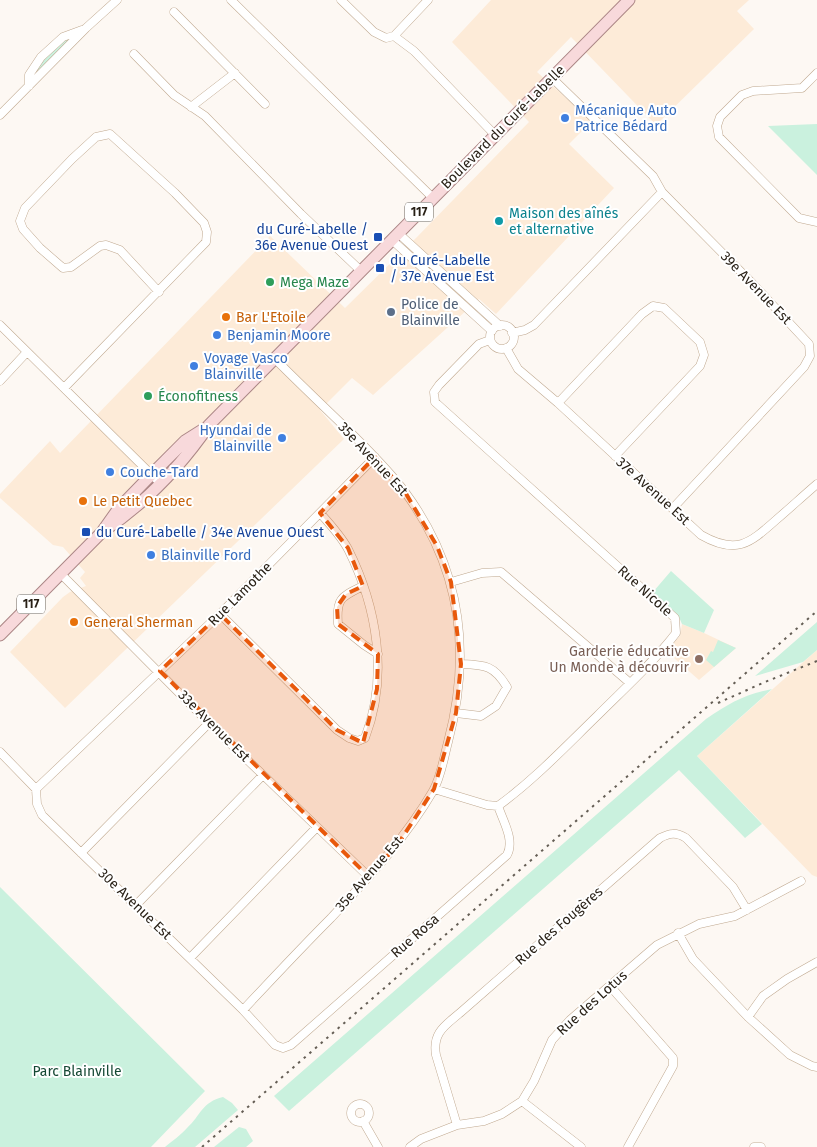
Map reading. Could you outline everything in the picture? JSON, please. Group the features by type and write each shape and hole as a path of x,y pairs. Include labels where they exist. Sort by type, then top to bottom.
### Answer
{"main road":[{"name":"Boulevard du Curé-Labelle","path":"0,635 102,532 127,516 185,441 209,425 629,0"}],"street":[{"path":"0,115 86,28 117,0"},
{"path":"230,0 433,198"},
{"path":"341,0 374,32 386,38 394,36 428,0"},
{"path":"174,12 265,104"},
{"path":"29,86 29,75 41,56 63,38 86,28"},
{"path":"394,36 414,51 496,135"},
{"path":"134,54 174,94 205,116 361,271"},
{"path":"191,107 235,73"},
{"path":"817,73 802,88 753,91 742,95 720,117 717,126 720,137 799,218 817,222"},
{"name":"39e Avenue Est","path":"552,78 653,176 662,192 752,283 808,344 810,356 804,367 673,508"},
{"path":"64,388 159,292 206,242 207,232 204,223 175,193 110,134 96,138 72,159 25,208 20,221 23,229 40,248 63,268 71,267 100,246 106,244 120,250 159,292"},
{"path":"512,333 534,325 662,192"},
{"path":"395,236 457,287 500,326 505,326 512,333 512,342 506,348 497,348 490,340 492,331 500,326"},
{"path":"395,236 451,294 492,331"},
{"path":"451,294 457,287"},
{"path":"558,403 642,314 653,306 664,308 700,342 704,355 700,366 615,456"},
{"path":"0,324 156,479"},
{"name":"Rue Nicole","path":"490,340 479,344 438,385 434,392 435,402 675,618 676,633 630,683 546,767 518,792 498,806"},
{"name":"37e Avenue Est","path":"506,348 518,369 558,403 701,535 716,544 739,544 753,540 817,484"},
{"path":"0,381 27,352"},
{"name":"35e Avenue Est","path":"243,1010 398,844 434,789 456,713 461,664 458,626 451,582 438,546 422,518 405,492 375,457 274,358"},
{"name":"Rue Lamothe","path":"36,789 220,614 375,457"},
{"path":"220,614 337,730 349,738 358,741 365,738 377,689 378,654 372,615 348,548 335,529 320,514"},
{"path":"451,582 482,573 501,572 630,683"},
{"name":"33e Avenue Est","path":"61,574 316,827 370,876"},
{"path":"363,586 346,594 337,607 338,624 378,654"},
{"path":"456,713 481,716 496,706 507,687 499,674 485,665 461,664"},
{"path":"81,853 209,722"},
{"path":"0,752 36,789"},
{"path":"136,905 263,775"},
{"name":"30e Avenue Est","path":"36,789 37,804 42,815 243,1010 275,1045 283,1048"},
{"path":"434,789 487,805 498,806"},
{"name":"Rue Rosa","path":"283,1048 291,1045 507,855 510,849 510,841 498,806"},
{"path":"190,958 316,827"},
{"name":"Rue des Fougères","path":"457,1125 436,1055 434,1044 436,1036 660,838 678,833 686,838 732,887 747,910"},
{"name":"Rue des Lotus","path":"410,1147 421,1139 457,1125 484,1121 502,1114 522,1101 534,1081 552,1040 570,1020 656,945 699,924 735,916 801,881"},
{"path":"678,933 693,959 748,1017 790,1055 817,1067"},
{"path":"748,1017 763,996 787,979 817,962"},
{"path":"610,986 673,1058 673,1066 628,1147"},
{"path":"522,1101 581,1147"},
{"path":"363,1121 378,1147"},
{"path":"754,1147 761,1147"}],"highlighted area":[{"path":"375,457 405,492 437,546 451,582 461,664 456,713 434,789 398,844 369,877 160,671 220,614 337,730 363,743 377,689 378,654 338,624 337,607 346,594 363,586 348,548 320,513"}],"shaded area":[{"path":"491,0 749,0 737,11 754,29 656,125 571,37 537,72 592,121 569,144 614,188 496,314 479,299 373,395 352,378 320,410 344,439 65,708 10,652 63,597 86,586 80,578 85,572 63,547 53,545 0,498 0,494 50,441 60,453 270,236 345,308 417,237 529,122 452,42"},
{"name":"Garderie éducative Un Monde à découvrir","path":"682,624 736,648 699,680 666,651 680,636"},
{"path":"817,650 817,877 812,875 697,756"}],"green space":[{"path":"80,32 31,81 33,73 42,57 57,45"},
{"path":"817,124 817,175 768,126"},
{"path":"671,571 714,610 704,633 682,624 678,615 653,592"},
{"path":"817,622 817,650 803,662 755,676"},
{"path":"718,640 736,648 714,667 706,660 711,651 713,652"},
{"path":"772,689 697,756 762,824 745,838 679,770 289,1111 274,1096 706,719 737,700"},
{"name":"Parc Blainville","path":"0,887 205,1091 151,1147 0,1147"},
{"path":"223,1097 238,1110 195,1147 165,1147 185,1131 210,1102"},
{"path":"239,1127 246,1129 253,1141 246,1147 214,1147"}],"railway":[{"path":"202,1147 817,611"},
{"path":"718,703 817,661"}],"place":[{"name":"Mécanique Auto Patrice Bédard","path":"565,118"},
{"name":"Maison des aînés et alternative","path":"499,221"},
{"name":"du Curé-Labelle / 36e Avenue Ouest","path":"378,237"},
{"name":"du Curé-Labelle / 37e Avenue Est","path":"380,268"},
{"name":"Mega Maze","path":"270,282"},
{"name":"Police de Blainville","path":"391,312"},
{"name":"Bar L'Etoile","path":"226,317"},
{"name":"Benjamin Moore","path":"217,335"},
{"name":"Voyage Vasco Blainville","path":"194,366"},
{"name":"Éconofitness","path":"148,396"},
{"name":"Hyundai de Blainville","path":"282,438"},
{"name":"Couche-Tard","path":"110,472"},
{"name":"Le Petit Quebec","path":"83,501"},
{"name":"du Curé-Labelle / 34e Avenue Ouest","path":"86,532"},
{"name":"Blainville Ford","path":"151,555"},
{"name":"General Sherman","path":"74,622"},
{"name":"Garderie éducative Un Monde à découvrir","path":"699,659"}]}
